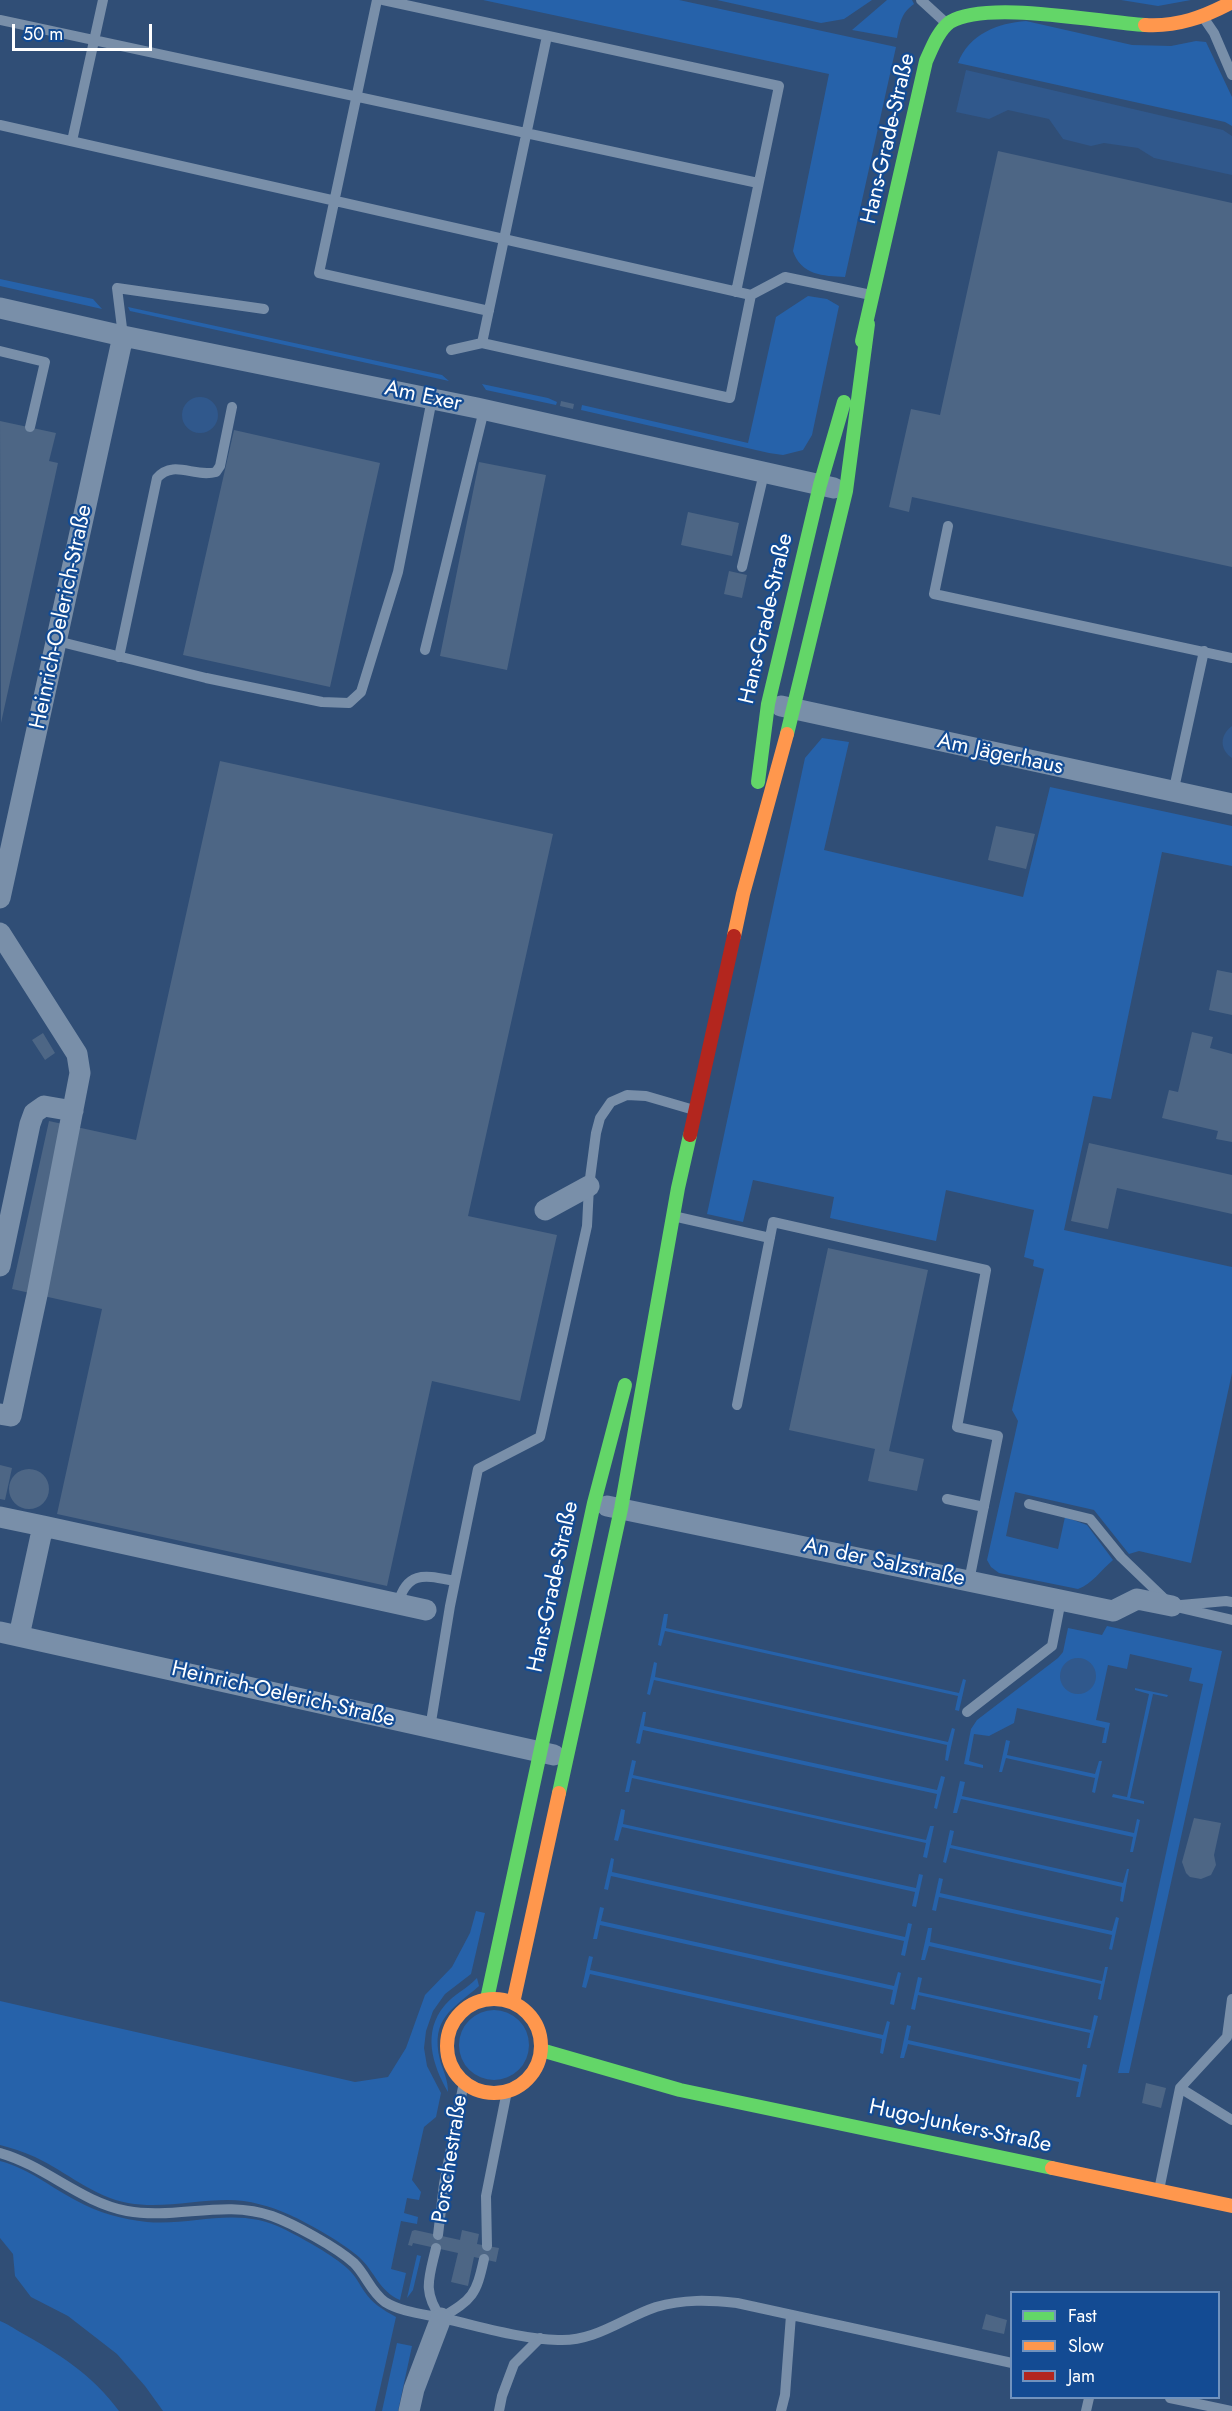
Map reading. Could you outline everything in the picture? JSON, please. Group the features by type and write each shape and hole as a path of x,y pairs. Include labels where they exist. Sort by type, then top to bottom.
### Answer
{"street":[{"path":"1208,15 1225,0"},
{"path":"952,17 996,3 1018,2 1066,8 1160,26 1208,15 1232,2"},
{"name":"Hans-Grade-Straße","path":"513,2003 621,1509 678,1188 695,1110 743,894 794,709 846,491 868,324 874,295 926,61 936,38 952,17"},
{"name":"Am Exer","path":"0,308 123,336 484,410 846,491"},
{"name":"Hans-Grade-Straße","path":"743,894 768,704 820,485 868,324"},
{"name":"Heinrich-Oelerich-Straße","path":"0,898 6,848 57,641 123,336"},
{"name":"Am Jägerhaus","path":"768,704 1232,804"},
{"path":"0,933 77,1054 80,1073 11,1416 0,1414"},
{"path":"0,1266 34,1113 44,1106 73,1111"},
{"path":"545,1210 589,1186"},
{"name":"Hans-Grade-Straße","path":"636,1345 678,1188"},
{"name":"Hans-Grade-Straße","path":"487,2000 594,1503 630,1368"},
{"name":"An der Salzstraße","path":"594,1503 1113,1611 1137,1599 1172,1606"},
{"path":"0,1517 426,1610"},
{"path":"10,1634 44,1526"},
{"name":"Heinrich-Oelerich-Straße","path":"10,1634 566,1758"},
{"path":"500,1999 513,2003 526,2010 535,2022 540,2036 538,2073 507,2091 484,2091 464,2082 454,2070 448,2056 450,2034 460,2014 472,2004 487,2000 500,1999"},
{"name":"Hugo-Junkers-Straße","path":"541,2050 680,2090 1232,2206"},
{"name":"Hugo-Junkers-Straße","path":"588,2079 680,2090"},
{"path":"409,2411 414,2389 441,2318"}],"lane":[{"path":"72,141 103,0"},
{"path":"377,0 319,273 489,311"},
{"path":"382,0 779,86 736,292"},
{"path":"921,0 952,17"},
{"path":"1208,15 1232,75"},
{"path":"0,20 758,183"},
{"path":"482,343 547,36"},
{"path":"0,125 751,295 785,277 874,295"},
{"path":"123,336 117,288 264,309"},
{"path":"451,350 482,343 730,398 751,295"},
{"path":"0,351 45,362 30,427"},
{"path":"57,641 322,702 349,703 361,692 398,572 432,399"},
{"path":"119,657 157,478 163,471 173,468 200,473 216,472 220,466 232,408"},
{"path":"425,650 484,410"},
{"path":"742,567 764,473"},
{"path":"948,526 934,594 1232,658"},
{"path":"1173,793 1204,651"},
{"path":"430,1728 455,1581 478,1469 540,1437 587,1226 589,1186 600,1118 611,1102 627,1095 646,1096 695,1110"},
{"path":"673,1216 770,1238"},
{"path":"737,1405 773,1222 986,1270 957,1426 998,1436 969,1581"},
{"path":"947,1499 984,1507"},
{"path":"1029,1504 1090,1519 1121,1557 1172,1606 1232,1620"},
{"path":"398,1604 401,1590 413,1579 428,1576 455,1581"},
{"path":"967,1712 1052,1646 1061,1600"},
{"path":"1172,1606 1226,1600 1232,1602"},
{"path":"1158,2190 1180,2088 1227,2037 1232,1999"},
{"name":"Porschestraße","path":"438,2235 444,2184 464,2082"},
{"path":"1180,2088 1232,2120"},
{"name":"Porschestraße","path":"487,2246 486,2196 507,2091"},
{"path":"0,2153 32,2164 95,2201 127,2211 170,2214 229,2208 270,2215 289,2223 354,2263 377,2295 391,2305 441,2318 558,2340 578,2339 598,2334 654,2308 677,2302 703,2300 737,2303 1010,2363"},
{"name":"Porschestraße","path":"436,2248 427,2285 431,2303 441,2318"},
{"path":"441,2318 462,2306 477,2288 484,2259"},
{"path":"781,2411 785,2395 791,2315"},
{"path":"499,2411 514,2364 540,2337"},
{"path":"1179,2399 1232,2411"}],"shaded area":[{"path":"483,0 679,0 896,47 845,277 821,275 807,270 801,265 793,251 829,74"},
{"path":"717,0 872,0 844,19 821,23"},
{"path":"887,0 912,0 914,4 900,23 897,38 852,30"},
{"path":"1121,0 1191,0 1158,6"},
{"path":"1026,21 1132,45 1171,46 1196,41 1206,42 1232,97 1232,126 1225,122 958,63 969,44 977,37 1005,24"},
{"path":"966,70 1223,130 1232,136 1232,175 1154,158 1138,148 1104,143 1091,146 1063,139 1049,119 1008,110 989,119 956,112"},
{"path":"0,279 93,299 102,309 0,286"},
{"path":"808,296 827,299 839,306 812,435 803,450 783,455 769,453 581,410 582,405 748,443 776,317"},
{"path":"128,307 442,375 449,381 130,311"},
{"path":"482,384 557,402 556,405 486,390"},
{"path":"200,397 212,403 218,415 212,427 200,433 188,427 182,415 188,403"},
{"path":"1232,726 1232,758 1223,746 1223,738"},
{"path":"822,738 849,742 824,850 1023,897 1050,787 1232,826 1232,866 1162,852 1111,1099 1093,1096 1064,1230 1232,1267 1232,1373 1191,1563 1139,1551 1129,1554 1094,1510 1015,1492 1006,1536 1058,1549 1065,1517 1087,1525 1113,1560 1092,1580 1078,1589 999,1573 991,1567 987,1560 1018,1421 1012,1410 1044,1269 1033,1266 1034,1260 1024,1257 1034,1210 946,1190 936,1241 830,1218 834,1197 753,1180 743,1222 707,1214 805,758"},
{"path":"664,1614 668,1614 666,1628 959,1693 963,1679 966,1680 959,1711 955,1710 958,1696 665,1631 661,1646 658,1645"},
{"path":"1107,1626 1222,1651 1129,2073 1118,2073 1203,1684 1189,1681 1192,1668 1130,1654 1127,1669 1108,1665 1096,1720 1110,1723 1106,1743 1102,1743 1105,1728 1017,1708 1014,1723 989,1736 974,1734 969,1761 983,1765 983,1768 964,1764 971,1729 977,1720 1058,1658 1063,1652 1068,1628 1102,1635"},
{"path":"1078,1658 1090,1664 1096,1676 1090,1688 1078,1694 1066,1688 1060,1676 1066,1664"},
{"path":"654,1662 657,1663 655,1677 948,1742 952,1728 955,1729 948,1761 945,1760 947,1745 654,1680 650,1695 647,1694"},
{"path":"1135,1688 1168,1695 1167,1697 1153,1694 1130,1798 1144,1801 1144,1804 1112,1797 1113,1794 1127,1797 1149,1694 1135,1690"},
{"path":"643,1712 646,1712 644,1726 937,1790 941,1776 945,1777 937,1809 934,1808 937,1794 643,1730 640,1744 636,1743"},
{"path":"1006,1740 1010,1741 1007,1755 1095,1774 1099,1761 1102,1761 1095,1793 1092,1792 1095,1778 1006,1758 1002,1772 999,1772"},
{"path":"632,1760 636,1761 633,1775 926,1840 930,1826 934,1826 927,1858 923,1857 926,1843 632,1778 629,1792 625,1792"},
{"path":"960,1781 965,1782 962,1796 1134,1833 1137,1819 1140,1820 1133,1852 1130,1852 1133,1837 961,1799 957,1813 953,1813"},
{"path":"621,1809 625,1810 623,1824 916,1888 919,1874 923,1875 916,1907 912,1906 915,1892 622,1827 618,1841 614,1840"},
{"path":"950,1830 954,1831 951,1845 1123,1883 1127,1869 1129,1869 1123,1902 1120,1901 1122,1887 950,1848 946,1863 943,1862"},
{"path":"611,1858 614,1859 612,1872 905,1937 908,1923 912,1924 905,1956 901,1955 904,1941 611,1876 608,1890 604,1889"},
{"path":"939,1878 943,1879 940,1893 1112,1931 1116,1917 1119,1918 1112,1950 1109,1949 1112,1935 939,1897 936,1911 932,1910"},
{"path":"600,1907 604,1908 601,1921 894,1986 898,1972 901,1973 894,2005 890,2004 893,1990 600,1925 597,1939 593,1939"},
{"path":"476,1911 485,1913 471,1974 445,1994 433,2011 426,2031 424,2048 427,2066 441,2093 436,2117 424,2127 412,2180 421,2192 419,2200 407,2198 404,2213 418,2217 417,2224 401,2221 391,2269 406,2273 400,2300 387,2292 365,2263 353,2252 316,2228 282,2212 259,2204 236,2200 141,2205 115,2200 35,2157 0,2145 0,2001 355,2082 388,2077 406,2048 425,1995 452,1967 470,1933"},
{"path":"928,1928 932,1928 930,1942 1102,1981 1105,1967 1108,1967 1101,2000 1098,1999 1101,1984 929,1946 925,1960 921,1960"},
{"path":"589,1956 593,1957 590,1970 883,2035 887,2021 890,2022 883,2054 880,2053 882,2039 590,1974 586,1988 582,1987"},
{"path":"918,1977 922,1978 919,1992 1091,2030 1094,2015 1098,2016 1090,2048 1087,2048 1090,2033 918,1995 915,2010 911,2009"},
{"path":"477,1978 479,1986 446,2016 438,2034 440,2060 448,2092 434,2059 432,2037 434,2026 445,2005"},
{"path":"501,2010 514,2016 523,2025 527,2031 529,2045 527,2059 519,2070 508,2078 487,2080 469,2070 461,2059 459,2038 469,2020 480,2012"},
{"path":"907,2025 911,2026 908,2040 1080,2079 1083,2064 1087,2065 1080,2097 1076,2097 1079,2082 908,2044 904,2058 900,2058"},
{"path":"0,2161 30,2173 85,2205 111,2215 147,2222 217,2218 251,2219 286,2230 327,2253 351,2272 374,2303 396,2317 375,2411 163,2411 117,2354 68,2316 31,2297 15,2276 13,2254 0,2238"},
{"path":"417,2255 421,2256 413,2290 407,2298"},
{"path":"0,2321 48,2348 74,2366 98,2386 119,2411 0,2411"},
{"path":"397,2343 412,2346 398,2411 382,2411"}],"building":[{"path":"998,151 1232,203 1232,567 912,497 909,512 889,507 911,409 940,415"},
{"path":"561,401 574,404 573,409 560,406"},
{"path":"0,421 56,433 49,461 58,463 1,723"},
{"path":"234,430 380,463 330,687 183,655"},
{"path":"479,462 546,475 507,670 440,656"},
{"path":"688,512 739,523 732,556 681,545"},
{"path":"729,571 747,575 742,598 724,594"},
{"path":"761,621 767,622 765,631 759,630"},
{"path":"220,761 553,834 468,1216 557,1235 520,1401 432,1381 387,1586 57,1514 102,1309 12,1289 49,1121 136,1140"},
{"path":"996,826 1035,834 1026,869 988,860"},
{"path":"1217,970 1232,973 1232,1015 1209,1010"},
{"path":"1192,1032 1213,1037 1210,1048 1232,1054 1232,1142 1216,1139 1218,1131 1162,1118 1169,1090 1178,1092"},
{"path":"43,1033 55,1053 45,1060 32,1040"},
{"path":"1089,1143 1232,1175 1232,1214 1117,1188 1108,1229 1071,1221"},
{"path":"828,1248 928,1270 889,1451 924,1459 917,1491 868,1481 875,1449 789,1430"},
{"path":"0,1465 12,1468 5,1500 0,1499"},
{"path":"29,1469 43,1475 49,1489 43,1503 29,1509 15,1503 9,1489 15,1475"},
{"path":"1194,1818 1221,1823 1214,1855 1216,1865 1211,1875 1201,1879 1190,1877 1182,1862"},
{"path":"1146,2083 1166,2088 1161,2108 1142,2103"},
{"path":"462,2230 479,2234 477,2244 499,2248 496,2262 474,2257 468,2286 451,2282 458,2253 413,2243 412,2246 408,2245 412,2231 460,2240"},
{"path":"986,2314 1007,2320 1004,2334 982,2329"}],"traffic: fast":[{"path":"862,341 926,61 942,30 950,22 967,16 1015,12 1145,25"},
{"path":"787,734 846,491 868,324"},
{"path":"758,782 768,704 820,485 844,402"},
{"path":"559,1793 621,1509 678,1188 690,1135"},
{"path":"487,1999 594,1503 625,1385"},
{"path":"541,2050 680,2090 1052,2168"}],"traffic: slow":[{"path":"1145,25 1179,23 1232,2"},
{"path":"734,936 743,894 787,734"},
{"path":"513,2003 559,1793"},
{"path":"494,1999 512,2003 527,2013 537,2028 541,2046 537,2064 527,2079 512,2089 494,2093 476,2089 461,2079 451,2064 447,2046 451,2028 461,2013 476,2003 494,1999"},
{"path":"1052,2168 1232,2206"}],"traffic: jam":[{"path":"690,1135 734,936"}]}
